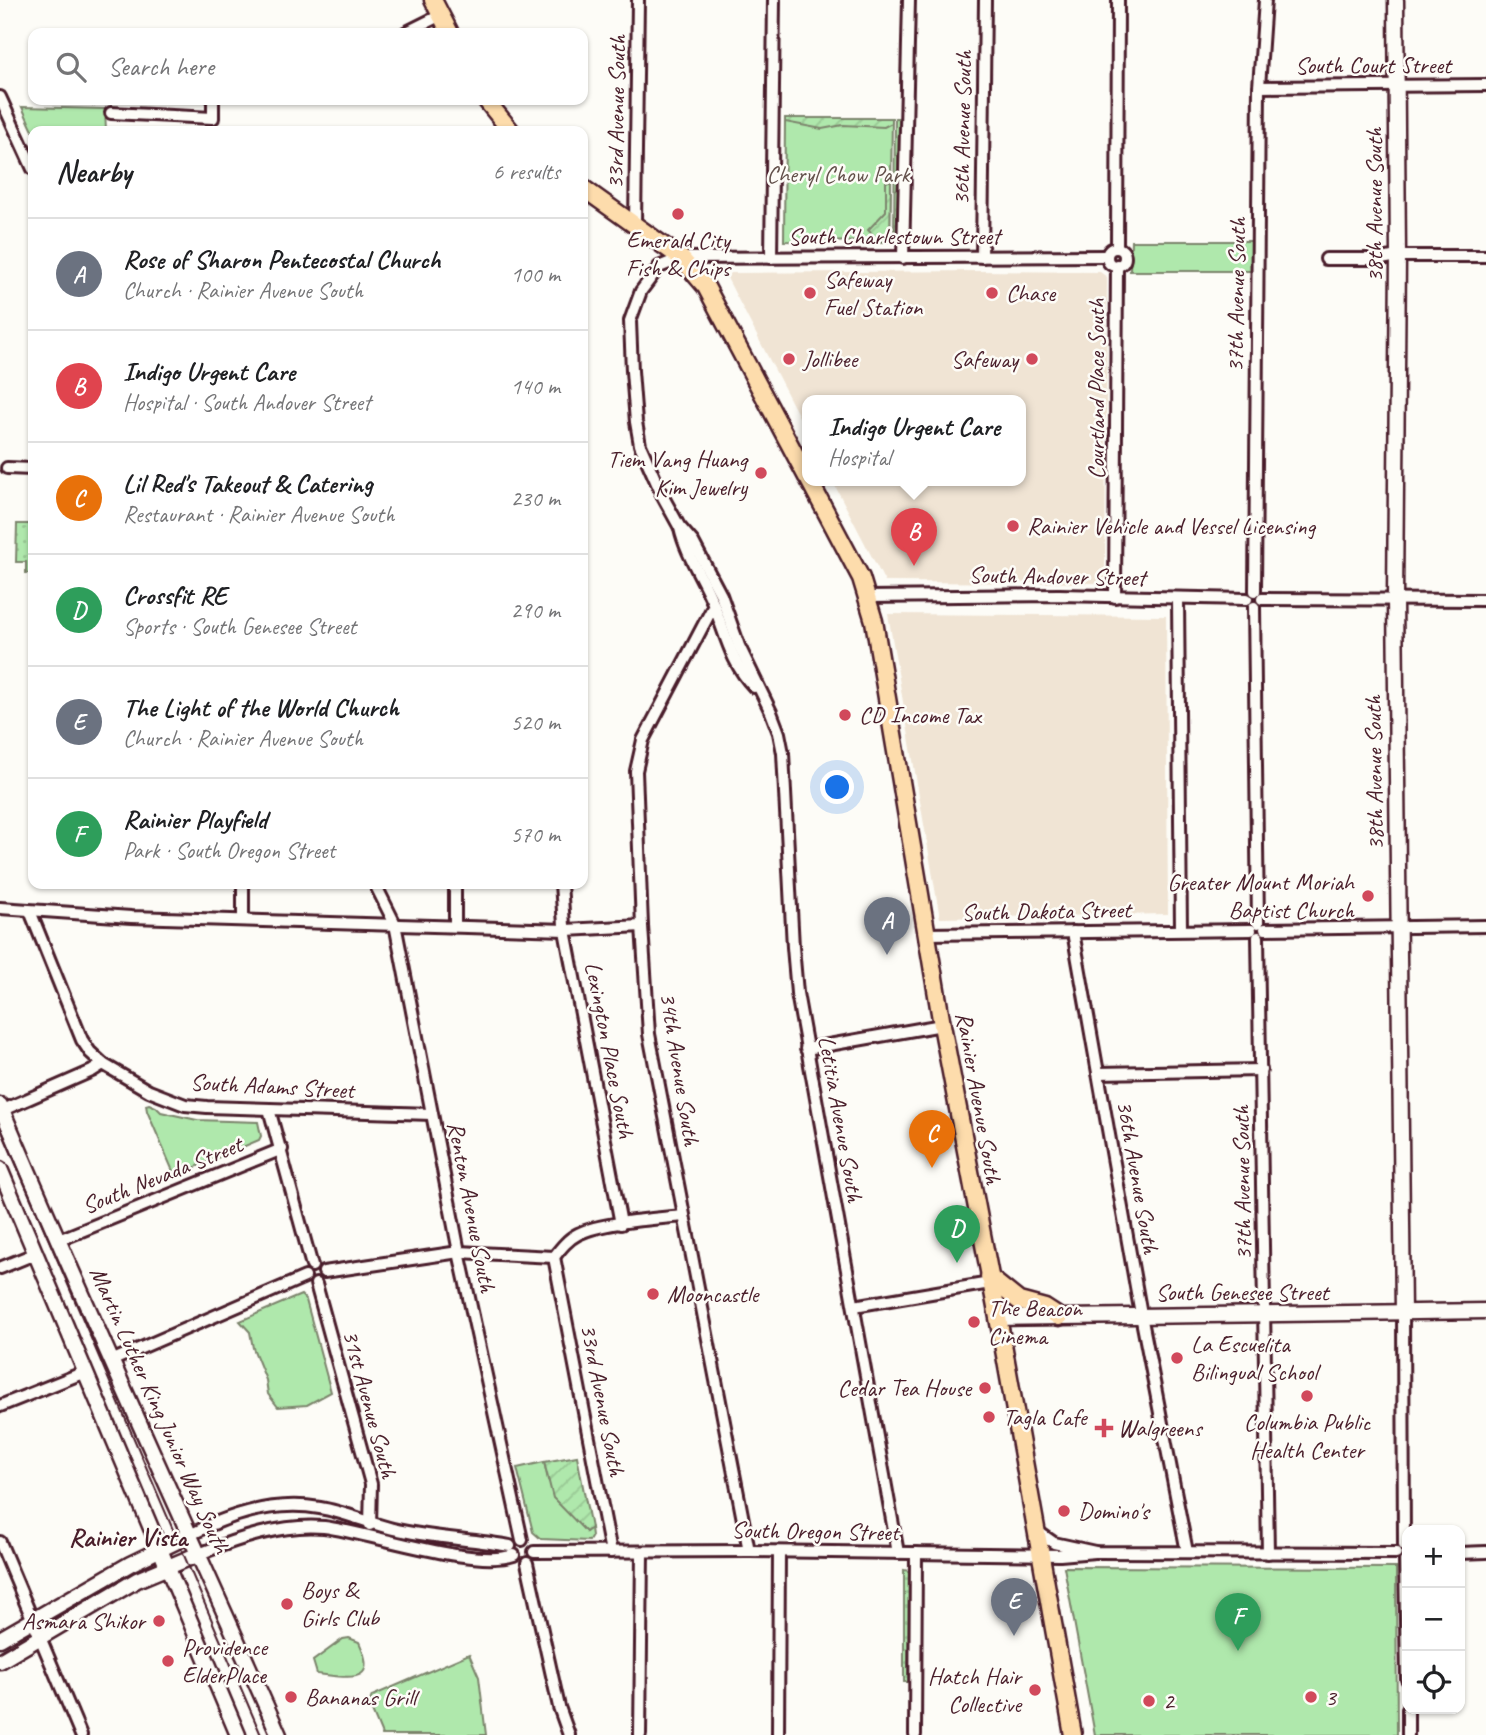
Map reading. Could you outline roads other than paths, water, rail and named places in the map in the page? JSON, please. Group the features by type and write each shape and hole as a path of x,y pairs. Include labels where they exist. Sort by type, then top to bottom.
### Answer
{"main road":[{"path":"433,0 448,28"},
{"path":"490,105 507,126"},
{"name":"Rainier Avenue South","path":"588,191 681,258 706,287 802,468"},
{"name":"Rainier Avenue South","path":"812,486 861,578 868,597 942,1025 1073,1735"},
{"path":"990,1280 1019,1301 1045,1308 1059,1317"}],"street":[{"name":"33rd Avenue South","path":"635,224 638,0"},
{"path":"771,258 775,0"},
{"path":"902,258 909,0"},
{"name":"36th Avenue South","path":"982,257 985,0"},
{"path":"1117,248 1118,0"},
{"name":"37th Avenue South","path":"1265,0 1259,87 1255,599 1268,1553"},
{"name":"38th Avenue South","path":"1396,0 1398,256 1395,599 1404,1525"},
{"path":"415,28 441,15"},
{"name":"South Court Street","path":"1259,87 1486,85"},
{"path":"0,97 28,158"},
{"path":"111,113 213,118 213,105"},
{"path":"1117,248 1125,257 1117,265 1110,263 1107,256 1110,250 1117,248"},
{"name":"South Charlestown Street","path":"681,258 1107,256"},
{"path":"1326,259 1486,256"},
{"name":"Letitia Avenue South","path":"681,258 659,267 641,291 634,307 630,335 636,422 640,445 663,497 679,526 693,542 721,595 739,646 779,733 783,753 794,962 806,1049 898,1553"},
{"name":"Courtland Place South","path":"1115,597 1117,265"},
{"path":"7,468 28,469"},
{"name":"Letitia Avenue South","path":"679,526 682,541 714,604 721,628 744,676 761,694"},
{"name":"South Andover Street","path":"868,597 1486,600"},
{"path":"1178,598 1181,929"},
{"name":"34th Avenue South","path":"714,604 649,729 636,771 649,1034 749,1551"},
{"path":"243,889 243,920"},
{"name":"Renton Avenue South","path":"378,889 395,924 459,1252 522,1540"},
{"path":"455,889 455,925"},
{"name":"Lexington Place South","path":"562,889 566,930 621,1224"},
{"path":"0,908 131,917 566,930 642,926"},
{"name":"South Adams Street","path":"30,911 82,1040 103,1064 149,1091 185,1105 432,1114"},
{"name":"South Dakota Street","path":"927,934 1486,926"},
{"name":"36th Avenue South","path":"1073,932 1141,1315 1187,1552"},
{"path":"806,1049 942,1025"},
{"path":"1,1107 92,1071 103,1064"},
{"path":"1098,1073 1261,1070"},
{"name":"Martin Luther King Junior Way South","path":"1,1107 111,1361 279,1735"},
{"path":"269,1109 312,1266"},
{"name":"South Nevada Street","path":"59,1240 282,1149"},
{"name":"Martin Luther King Junior Way South","path":"0,1169 238,1735"},
{"path":"324,1272 459,1252 554,1257 567,1241 580,1233 621,1224 683,1216"},
{"path":"0,1268 37,1254"},
{"name":"33rd Avenue South","path":"554,1257 611,1552"},
{"path":"312,1266 318,1266 324,1272 323,1278 316,1284 308,1282 305,1277 312,1266"},
{"path":"111,1361 305,1277"},
{"path":"854,1306 990,1280"},
{"name":"31st Avenue South","path":"316,1284 371,1483 371,1521 367,1535"},
{"name":"South Genesee Street","path":"998,1318 1486,1311"},
{"path":"0,1406 85,1372"},
{"path":"0,1639 131,1564 190,1535 228,1518 270,1507 295,1505 321,1508 392,1528 512,1551"},
{"path":"0,1661 137,1580 199,1554 271,1531 322,1527 452,1554 486,1557 512,1551"},
{"name":"South Oregon Street","path":"1037,1531 1058,1544 1095,1552"},
{"path":"522,1540 534,1552 533,1559 527,1563 518,1560 512,1551 514,1541 522,1540"},
{"path":"0,1542 81,1735"},
{"name":"South Oregon Street","path":"534,1552 749,1551 1071,1555 1095,1552 1402,1553"},
{"path":"640,1735 642,1552"},
{"path":"778,1735 779,1552"},
{"path":"1465,1553 1486,1552"},
{"path":"915,1553 915,1735"},
{"path":"527,1563 559,1707 569,1735"},
{"name":"38th Avenue South","path":"1405,1588 1406,1651"},
{"path":"1408,1714 1408,1735"}],"tram line":[{"path":"0,1126 261,1735"}],"place":[{"name":"Emerald City Fish & Chips","path":"678,214"},
{"name":"Safeway Fuel Station","path":"810,293"},
{"name":"Chase","path":"992,293"},
{"name":"Jollibee","path":"789,359"},
{"name":"Safeway","path":"1032,359"},
{"name":"Tiem Vang Huang Kim Jewelry","path":"761,473"},
{"name":"Rainier Vehicle and Vessel Licensing","path":"1013,526"},
{"name":"Indigo Urgent Care","path":"914,566"},
{"name":"CD Income Tax","path":"845,715"},
{"name":"Greater Mount Moriah Baptist Church","path":"1368,896"},
{"name":"Rose of Sharon Pentecostal Church","path":"887,955"},
{"name":"Lil Red's Takeout & Catering","path":"932,1168"},
{"name":"Crossfit RE","path":"957,1263"},
{"name":"Mooncastle","path":"653,1294"},
{"name":"The Beacon Cinema","path":"974,1322"},
{"name":"La Escuelita Bilingual School","path":"1177,1358"},
{"name":"Cedar Tea House","path":"985,1388"},
{"name":"Columbia Public Health Center","path":"1307,1396"},
{"name":"Tagla Cafe","path":"989,1417"},
{"name":"Walgreens","path":"1104,1428"},
{"name":"Domino's","path":"1064,1511"},
{"name":"Boys & Girls Club","path":"287,1604"},
{"name":"Asmara Shikor","path":"159,1621"},
{"name":"The Light of the World Church","path":"1014,1636"},
{"name":"Rainier Playfield","path":"1238,1651"},
{"name":"Providence ElderPlace","path":"168,1661"},
{"name":"Hatch Hair Collective","path":"1035,1690"},
{"name":"Bananas Grill","path":"291,1697"},
{"name":"3","path":"1311,1697"},
{"name":"2","path":"1149,1701"}],"district":[{"name":"Rainier Vista","path":"128,1537"}],"park label":[{"name":"Cheryl Chow Park","path":"838,174"}]}
